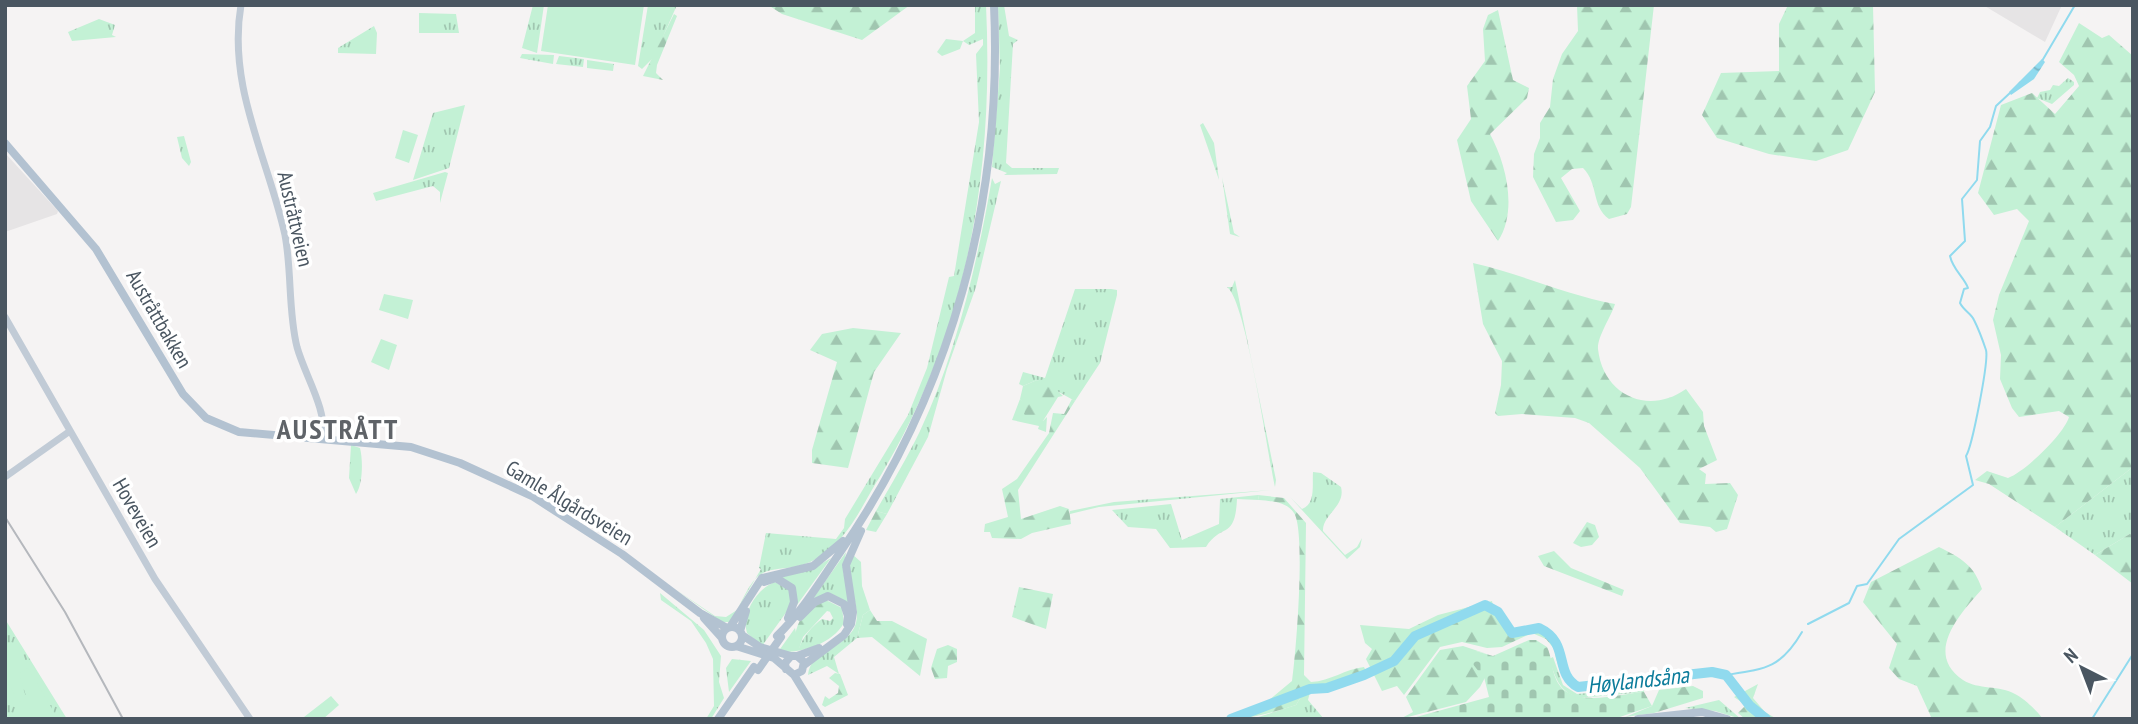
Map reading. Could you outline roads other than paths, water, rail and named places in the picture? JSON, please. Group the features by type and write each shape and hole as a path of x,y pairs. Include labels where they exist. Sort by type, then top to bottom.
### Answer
{"main road":[{"name":"Austråttveien","path":"241,5 237,39 241,85 284,232 297,345 324,422 323,439"},
{"path":"719,719 874,500 926,400 967,279 992,140 993,5"},
{"name":"Austråttbakken","path":"5,143 96,249 183,394 198,412 231,430 323,439"},
{"name":"Hoveveien","path":"5,317 155,579 250,719"},
{"path":"5,477 71,433"},
{"name":"Gamle Ålgårdsveien","path":"323,439 424,450 508,483 622,554 700,613 741,633"},
{"path":"722,638 762,578 803,569 825,558 874,500"},
{"path":"790,672 804,667 844,635 851,624 853,612 846,565 853,544 871,514 874,500"},
{"path":"781,634 793,608 795,595 788,583 776,578 765,581 756,591 736,646 766,654 790,672"},
{"path":"781,634 815,602 828,596 844,604 848,616 844,629 818,648 794,656 785,663 821,719"},
{"name":"Gamle Ålgårdsveien","path":"700,613 728,646 736,646"},
{"path":"741,633 760,647 794,656 804,667 809,697"},
{"path":"1638,719 1702,712 1727,719"}],"water":[{"path":"2042,59 2045,62 2034,79 2011,95 2009,92"}],"waterway":[{"path":"2042,61 2075,5"},
{"path":"1808,624 1849,603 1857,586 1867,584 1899,539 1973,485 1966,456 1979,404 1986,350 1973,318 1960,303 1964,289 1968,288 1950,256 1965,241 1962,199 1977,180 1980,141 1990,127 1996,106 2011,92"},
{"name":"Høylandsåna","path":"1231,719 1310,689 1327,688 1364,675 1394,661 1415,636 1485,605 1498,612 1512,633 1539,628 1549,634 1559,650 1566,674 1578,687 1712,672 1726,675 1750,706 1766,719"},
{"path":"1726,675 1771,665 1787,653 1802,632"},
{"path":"2092,719 2133,654"}],"railway":[{"path":"5,517 65,612 123,719"}],"district":[{"name":"AUSTRÅTT","path":"338,429"}]}
